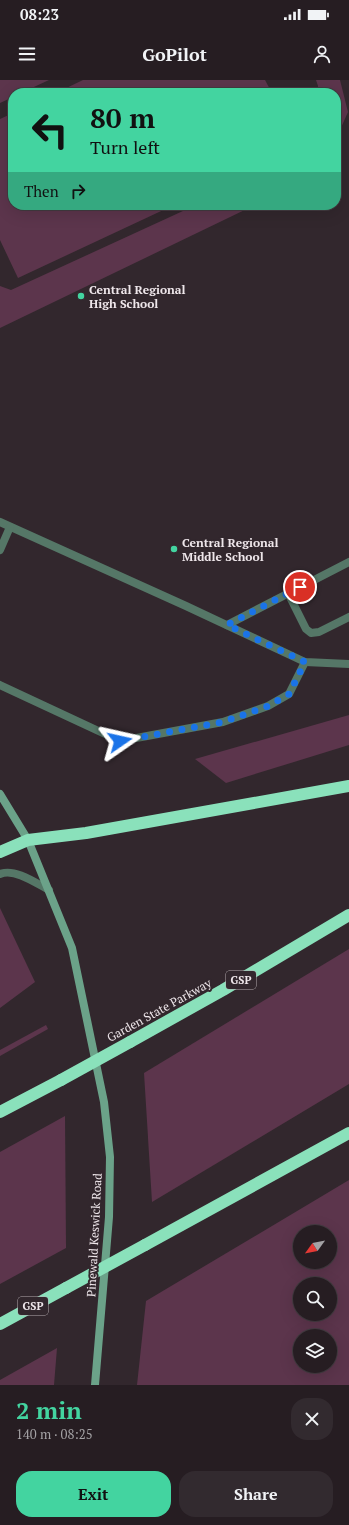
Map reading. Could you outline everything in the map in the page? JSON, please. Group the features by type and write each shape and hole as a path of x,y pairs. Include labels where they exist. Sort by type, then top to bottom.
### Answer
{"highway":[{"path":"0,852 28,840 86,833 349,786"},
{"name":"Garden State Parkway","path":"0,1112 130,1042 349,915"},
{"name":"GSP","path":"0,1324 349,1133"}],"main road":[{"name":"Pinewald Keswick Road","path":"0,794 28,840 72,948 104,1102 110,1157 109,1218 95,1385"}],"lane":[{"path":"0,522 305,662 349,664"},
{"path":"0,550 10,527"},
{"path":"227,625 349,562"},
{"path":"288,593 309,632 319,632 349,617"},
{"path":"0,685 120,741 223,722 268,706 289,694 305,662"},
{"path":"0,874 17,874 49,890"}],"shaded area":[{"path":"0,80 49,80 32,88 8,88 8,99 0,103"},
{"path":"83,80 265,80 269,88 66,88"},
{"path":"316,80 340,80 348,112 341,128 341,88 318,88"},
{"path":"8,115 8,210 163,210 18,278 0,240 0,119"},
{"path":"185,210 245,210 0,328 0,286 11,290"},
{"path":"349,715 349,745 226,783 195,759"},
{"path":"0,908 35,982 0,1008"},
{"path":"349,949 349,1084 152,1202 144,1073"},
{"path":"46,1025 48,1029 0,1056 0,1050"},
{"path":"65,1116 66,1248 0,1284 0,1152"},
{"path":"349,1180 349,1385 137,1385 146,1301"},
{"path":"57,1348 54,1385 0,1385 0,1380"}],"place":[{"name":"Central Regional High School","path":"81,296"},
{"name":"Central Regional Middle School","path":"174,549"}],"route":[{"path":"120,741 223,722 268,706 289,694 305,662 227,625 300,587"}]}
